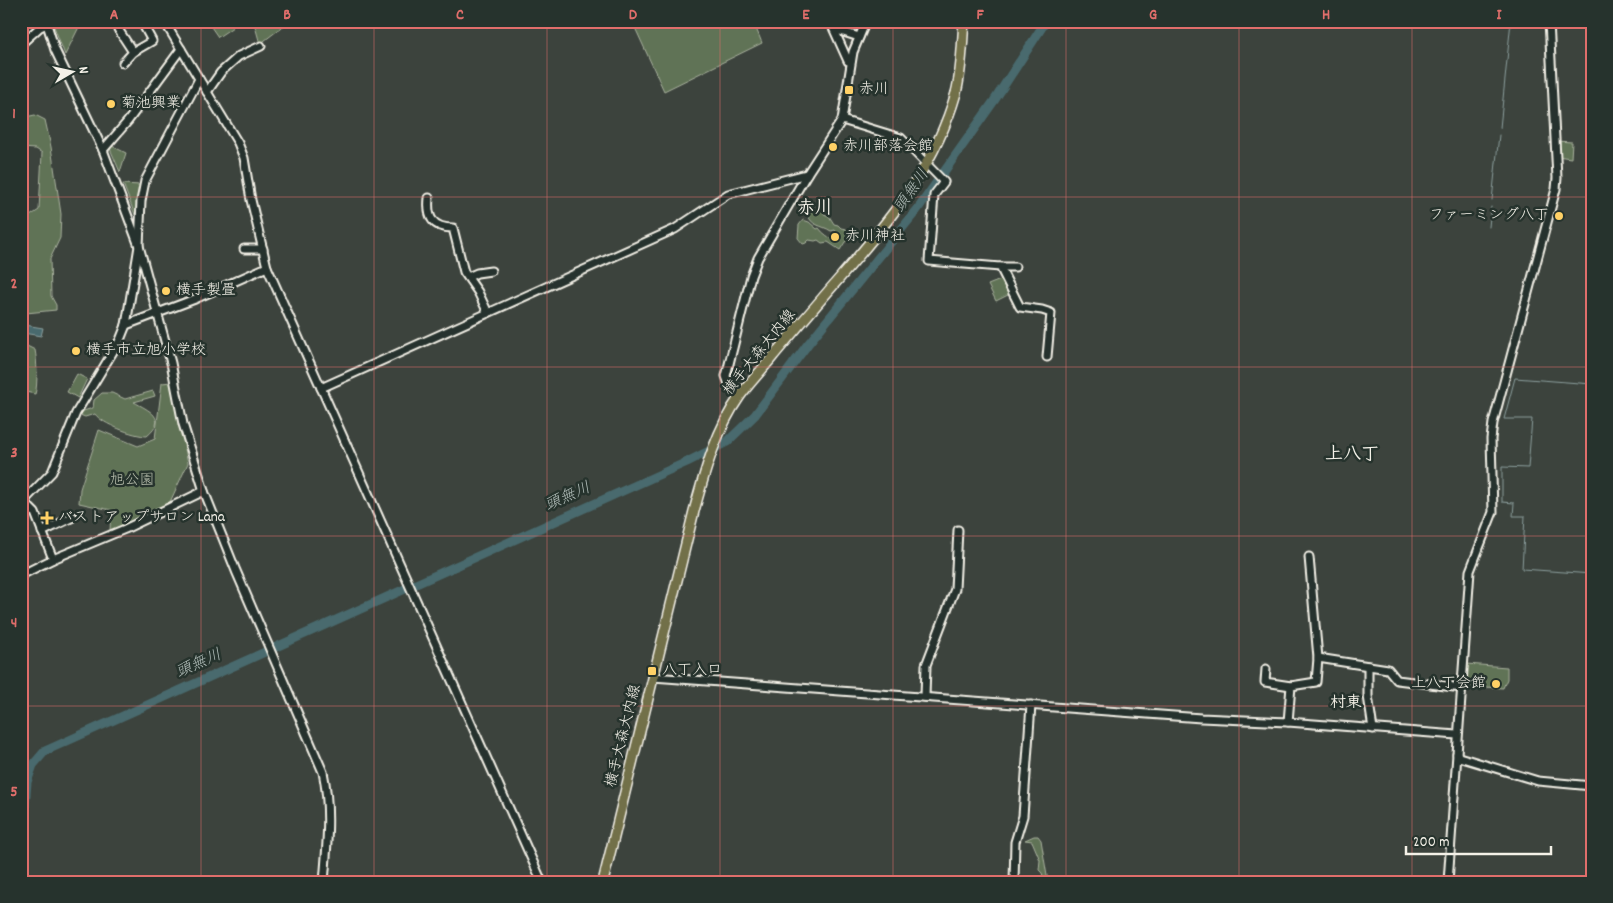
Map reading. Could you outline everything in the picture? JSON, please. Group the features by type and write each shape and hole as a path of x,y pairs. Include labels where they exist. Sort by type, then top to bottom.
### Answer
{"main road":[{"name":"横手大森大内線","path":"603,882 653,677 707,466 715,443 740,396 883,228 927,166 938,142 956,91 961,64 964,21"}],"street":[{"path":"117,21 118,29 133,52"},
{"path":"123,64 133,52 152,41 141,21"},
{"path":"164,21 238,143 244,158 251,200 267,267 542,882"},
{"path":"830,21 848,61 851,61"},
{"path":"740,396 732,390 726,376 751,276 758,258 807,174 842,120 851,61 866,21"},
{"path":"1448,882 1470,571 1493,512 1492,423 1556,189 1549,21"},
{"path":"21,44 46,23 55,50 103,150 139,246 172,363 183,424 204,492 323,772 327,793 328,819 324,882"},
{"path":"834,29 859,37"},
{"path":"207,92 221,72 238,56 260,46"},
{"path":"103,150 128,121 181,49"},
{"path":"53,559 35,513 22,503 52,472 76,413 120,340 126,325 139,246 141,201 145,181 199,79"},
{"path":"842,120 901,138 941,179 934,195 929,261 1015,267"},
{"path":"321,388 675,229 728,194 807,174"},
{"path":"429,198 429,215 434,223 444,228 452,228 464,272 478,292 488,313"},
{"path":"244,249 263,249"},
{"path":"1000,266 1020,307 1051,313 1047,357"},
{"path":"126,325 212,292 267,267"},
{"path":"468,278 477,273 491,270"},
{"path":"21,575 204,492"},
{"path":"42,532 73,517"},
{"path":"925,697 926,665 954,589 958,530"},
{"path":"1266,669 1265,682 1291,686 1316,682 1318,658 1309,557"},
{"path":"1318,658 1388,669 1397,680 1462,688"},
{"path":"1368,666 1368,696 1373,728"},
{"path":"653,677 1457,735"},
{"path":"1288,722 1291,686"},
{"path":"1014,882 1015,842 1023,816 1031,704"},
{"path":"1457,754 1459,757 1538,781 1592,786"}],"green space":[{"path":"60,21 82,21 65,55 53,24"},
{"path":"207,21 229,21 233,27 218,37"},
{"path":"259,21 290,21 260,44 255,26"},
{"path":"632,21 753,21 762,43 664,91"},
{"path":"35,115 45,120 51,147 61,214 60,238 50,259 51,296 56,305 56,310 26,313 21,308 21,191 30,216 39,210 42,153 36,149 21,148 21,118"},
{"path":"1556,141 1572,142 1571,158 1557,156"},
{"path":"112,146 126,153 120,172 110,148"},
{"path":"123,184 140,185 137,220"},
{"path":"821,208 834,224 846,229 849,233 848,240 840,250 828,242 822,243 818,240 809,240 803,244 798,238 799,225 803,220 809,222 817,229 819,228 824,234 835,241 840,241 835,230 831,231 817,225 809,218 808,214"},
{"path":"1003,279 1010,294 996,301 988,285"},
{"path":"21,343 35,350 37,385 35,394 21,391"},
{"path":"77,374 87,379 78,398 67,392"},
{"name":"旭公園","path":"171,382 188,463 170,502 110,531 111,510 79,503 80,489 99,430 138,446 155,439 162,383"},
{"path":"153,391 155,396 134,402 154,415 156,419 153,430 147,436 119,429 104,422 95,414 85,417 80,415 80,412 93,408 94,400 102,393 112,393 125,399"},
{"path":"1466,664 1507,667 1507,679 1503,688 1465,686"},
{"path":"1038,836 1041,840 1048,882 1045,882 1039,870 1040,860 1032,841 1025,840"}],"water":[{"path":"25,325 43,328 41,336 23,333"}],"waterway":[{"name":"頭無川","path":"21,860 27,782 33,765 45,751 687,462 727,442 755,415 808,344 917,210 994,101 1046,21"},
{"path":"1500,128 1511,21"},
{"path":"1492,200 1499,135"},
{"path":"1489,227 1491,207"},
{"path":"1592,384 1515,378 1504,419 1532,419 1528,468 1502,467 1502,502 1514,503 1513,516 1525,516 1522,569 1592,574"}],"place":[{"name":"赤川","path":"849,90"},
{"name":"菊池興業","path":"111,104"},
{"name":"赤川部落会館","path":"833,147"},
{"name":"ファーミング八丁","path":"1559,216"},
{"name":"赤川神社","path":"835,237"},
{"name":"横手製畳","path":"166,291"},
{"name":"横手市立旭小学校","path":"76,351"},
{"name":"バストアップサロン Lana","path":"47,518"},
{"name":"八丁入口","path":"652,671"},
{"name":"上八丁会館","path":"1496,684"}],"district":[{"name":"赤川","path":"815,209"},
{"name":"上八丁","path":"1352,455"},
{"name":"村東","path":"1346,703"}]}
